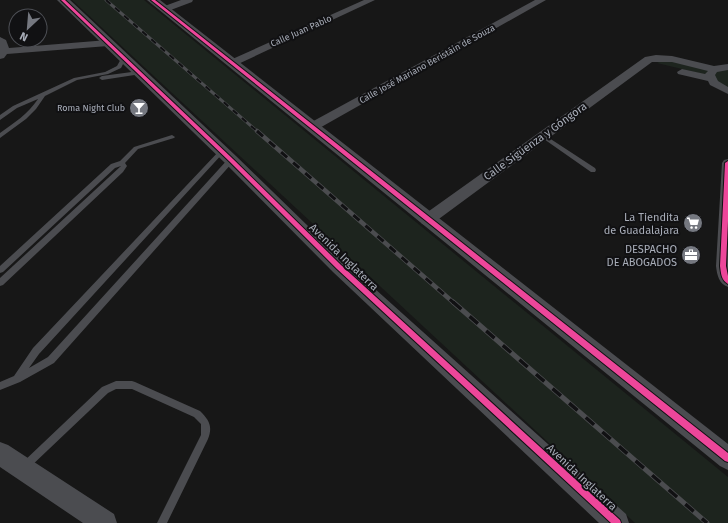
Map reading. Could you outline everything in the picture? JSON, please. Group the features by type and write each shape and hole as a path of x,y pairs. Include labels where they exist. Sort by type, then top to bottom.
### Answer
{"street":[{"name":"Avenida Inglaterra","path":"63,0 227,156 339,267 615,520"},
{"path":"159,5 189,0"},
{"name":"Calle Juan Pablo","path":"232,63 371,0"},
{"name":"Calle José Mariano Beristáin de Souza","path":"312,127 542,0"},
{"path":"159,5 427,220 728,458"},
{"path":"0,40 6,47 2,54"},
{"path":"2,54 108,43"},
{"name":"Calle Sigüenza y Góngora","path":"427,220 643,62 657,57 712,74"},
{"path":"728,67 712,74 720,87 728,91"},
{"path":"728,164 723,266 724,275 728,280"},
{"path":"701,437 728,470"},
{"path":"0,453 106,523"}],"lane":[{"path":"0,118 26,101 43,96 76,79 106,73 120,67 124,58"},
{"path":"62,85 139,73"},
{"path":"0,136 29,115 43,96"},
{"path":"543,136 593,170"},
{"path":"0,270 113,166 122,163 136,148 172,137"},
{"path":"17,379 36,351 227,156"},
{"path":"0,386 17,379 51,360 227,156"},
{"path":"0,283 121,170 124,166 122,163"},
{"path":"22,468 106,390 116,385 132,385 197,414 205,422 205,436 162,523"}],"shaded area":[{"path":"72,0 144,0 728,477 728,523 635,523"},
{"path":"666,59 715,70 728,68 728,90 707,75 657,63"}],"railway":[{"path":"106,0 258,132"},
{"path":"257,131 454,303"},
{"path":"453,302 707,523"}],"cycle path":[{"path":"63,0 231,160 339,267 617,523"},
{"path":"153,0 728,458"},
{"path":"728,163 723,266 724,275 728,281"}],"place":[{"name":"Roma Night Club","path":"139,108"},
{"name":"La Tiendita de Guadalajara","path":"693,223"},
{"name":"DESPACHO DE ABOGADOS","path":"691,255"}]}
